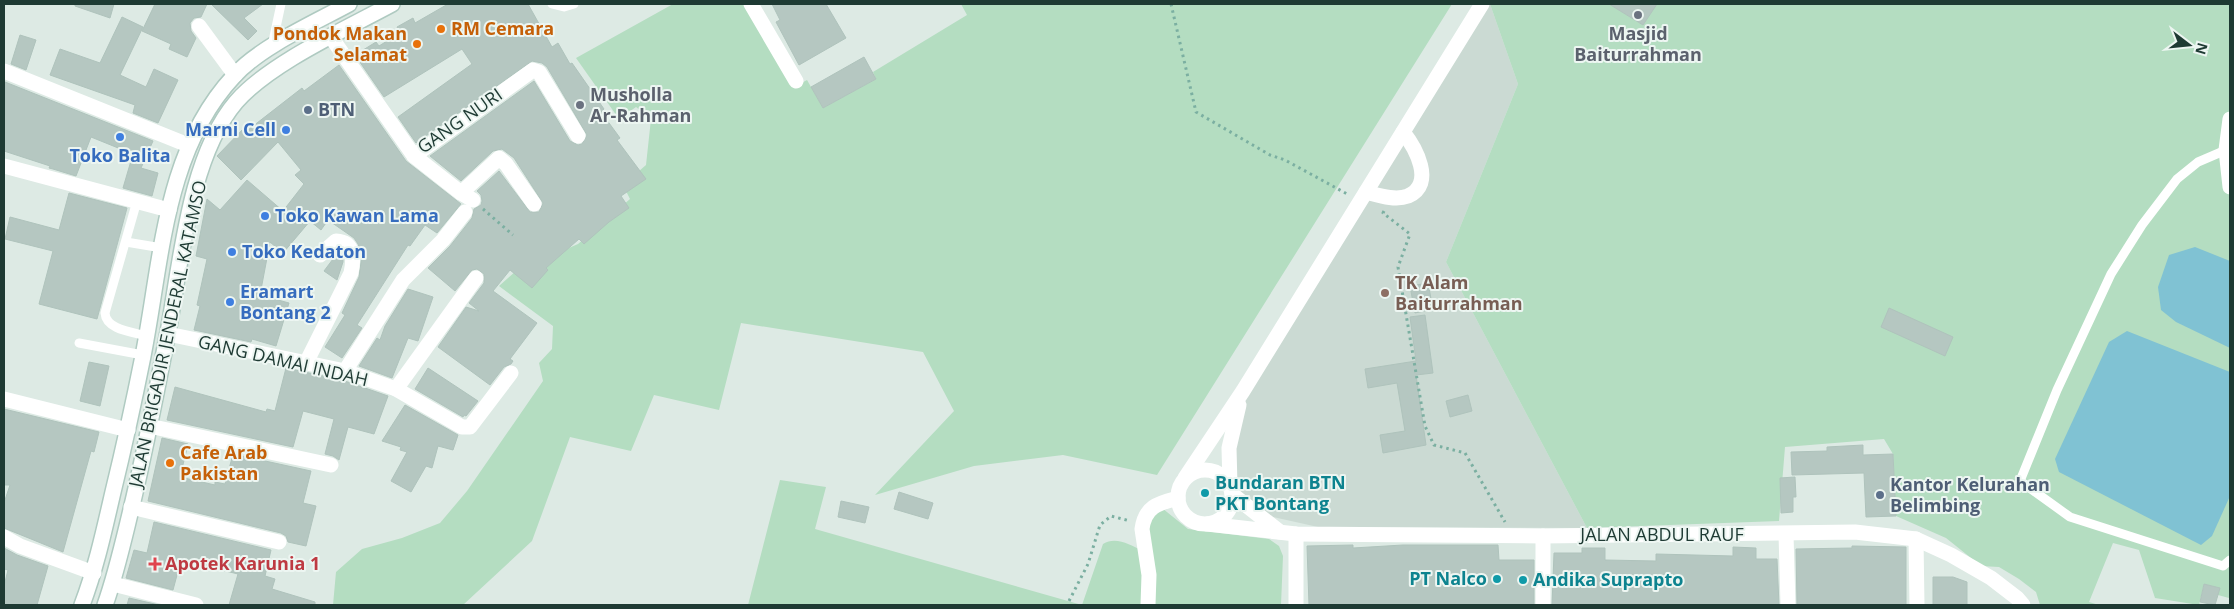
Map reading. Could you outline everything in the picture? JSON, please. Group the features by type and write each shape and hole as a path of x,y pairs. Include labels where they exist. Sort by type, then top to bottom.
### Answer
{"street":[{"name":"JALAN BRIGADIR JENDERAL KATAMSO","path":"82,605 94,573 128,430 169,210 188,145 213,103 235,75 272,46 349,4"},
{"name":"JALAN BRIGADIR JENDERAL KATAMSO","path":"105,605 113,584 149,426 168,334 187,224 200,174 218,129 236,103 259,80 331,37 392,4"},
{"path":"751,4 796,81"},
{"path":"1243,391 1229,448 1232,490 1231,506 1226,515 1217,522 1207,524 1196,523 1187,517 1181,509 1178,498 1185,478 1243,391 1482,4"},
{"path":"199,26 235,75"},
{"name":"GANG NURI","path":"331,37 414,156 533,70 539,72 578,136"},
{"path":"4,71 188,145"},
{"path":"2230,119 2226,150 2230,187"},
{"path":"1363,197 1408,196 1416,190 1421,181 1422,170 1414,145 1403,132"},
{"path":"414,156 467,202"},
{"path":"345,371 403,280 439,244 499,158 506,164 534,204"},
{"path":"4,166 169,210"},
{"path":"306,363 350,273 354,257 350,247 336,241 320,255"},
{"path":"396,389 476,278"},
{"name":"GANG DAMAI INDAH","path":"168,334 345,371 396,389 462,427 467,428 470,427 511,373"},
{"path":"4,399 128,430"},
{"path":"149,426 331,465"},
{"path":"1185,478 1194,472 1204,469 1215,471 1224,476 1232,490 1280,532"},
{"path":"1148,605 1149,575 1143,525 1146,516 1157,504 1178,498"},
{"path":"131,507 278,542"},
{"name":"JALAN ABDUL RAUF","path":"1207,524 1296,534 1543,536 1855,532 1916,539 1951,555 1991,578 2023,605"},
{"path":"1296,534 1296,605"},
{"path":"1786,534 1788,605"},
{"path":"1543,536 1543,605"},
{"path":"4,538 20,546 94,573"},
{"path":"1916,539 1917,605"},
{"path":"113,584 196,605"}],"lane":[{"path":"272,46 281,4"},
{"path":"552,4 564,8 574,4"},
{"path":"2226,150 2198,162 2177,179 2142,225 2107,283 2056,390 2020,481 2070,517 2223,566 2230,560"},
{"path":"137,201 105,313 106,319 111,325 147,336"},
{"path":"126,242 162,248"},
{"path":"79,344 143,355"}],"path":[{"path":"1171,4 1196,112 1270,155 1285,160 1363,197"},
{"path":"1391,197 1383,212 1410,234 1398,267 1425,426 1434,445 1465,453 1512,536"},
{"path":"467,202 513,235"},
{"path":"1069,602 1088,564 1100,525 1111,516 1143,525"}],"shaded area":[{"name":"TK Alam Baiturrahman","path":"1486,4 1490,4 1518,84 1446,262 1587,528 1318,527 1273,517 1240,491 1228,469 1245,400"}],"green space":[{"path":"673,4 745,4 794,87 807,80 823,108 876,79 873,72 967,15 961,4 1452,4 1157,475 1063,455 974,466 875,495 954,411 923,352 741,323 719,410 654,395 631,451 570,437 532,541 463,605 333,605 336,572 362,549 402,538 440,523 467,491 543,381 539,363 552,349 553,326 499,286 516,271 578,244 630,199 623,185 646,165 651,119 636,107 619,119 576,58"},
{"path":"1490,4 1609,4 1643,25 1657,4 2230,4 2230,601 2229,598 2218,595 2219,588 2204,584 2199,605 2155,598 2139,550 2113,543 2089,602 2099,605 2040,605 2036,592 2019,579 1999,567 1981,566 1946,538 1896,516 1893,454 1884,439 1785,447 1779,521 1587,528 1446,262 1518,84"},
{"path":"780,480 826,487 815,529 1082,605 748,605"},
{"path":"1157,504 1188,529 1269,539 1279,546 1283,556 1281,605 1082,605 1103,544 1118,541 1143,551 1142,529"}],"water":[{"path":"2195,247 2230,261 2230,348 2176,322 2161,310 2158,287 2169,255"},
{"path":"2127,331 2230,372 2230,496 2212,536 2201,545 2059,472 2055,459 2109,342"}],"building":[{"path":"75,4 114,4 110,18 75,6"},
{"path":"155,4 207,4 201,17 194,18 190,23 191,31 196,38 187,57 169,49 171,44 142,31"},
{"path":"211,4 263,4 244,18 257,31 248,40"},
{"path":"448,4 528,4 552,47 558,43 570,64 572,63 604,109 601,112 620,138 617,140 646,179 621,196 629,208 609,222 584,244 579,239 546,268 548,270 532,288 510,270 493,291 537,323 510,359 513,361 511,364 504,367 490,385 438,347 466,307 479,311 469,303 484,283 484,274 477,269 472,270 455,291 428,268 450,246 472,218 474,209 481,205 482,201 481,195 477,191 499,171 530,212 539,212 543,203 514,158 502,149 493,151 461,181 430,156 534,81 570,141 578,145 582,144 587,135 547,67 542,63 532,61 416,143 398,117 472,64 462,49 384,97 355,55 376,42 379,46 400,33 397,27 413,18 415,23"},
{"path":"772,4 826,4 846,38 799,65 776,22 780,20"},
{"name":"Masjid Baiturrahman","path":"1609,4 1657,4 1643,25"},
{"path":"122,17 143,27 120,75 146,87 154,69 178,80 158,123 133,113 135,105 50,75 60,49 100,63"},
{"path":"20,35 36,40 26,70 11,64"},
{"path":"864,57 876,79 823,108 811,87"},
{"path":"339,65 406,161 461,204 437,233 425,225 410,246 408,245 357,325 362,328 342,358 325,347 345,315 342,313 359,277 362,255 354,238 328,220 321,230 310,221 283,253 270,242 260,295 289,303 276,346 252,339 251,342 194,330 200,306 197,305 207,259 196,256 207,199 220,210 247,180 283,211 304,184 295,175 301,170 278,142 241,180 217,156 245,127 248,130 302,88 304,91"},
{"path":"5,82 153,141 141,168 158,173 152,196 123,188 133,154 91,137 76,176 4,151"},
{"path":"69,193 127,208 97,319 39,304 53,251 5,239 10,217 59,230"},
{"path":"339,251 343,255 343,262 337,280 324,271"},
{"path":"1428,283 1433,309 1415,313 1410,286"},
{"path":"408,289 433,297 418,341 408,338 392,378 359,366 377,338 380,340 385,326"},
{"path":"1889,308 1953,337 1945,356 1881,327"},
{"path":"1425,315 1433,373 1416,375 1426,445 1383,453 1380,435 1405,431 1397,383 1368,388 1365,369 1416,361 1410,317"},
{"path":"89,362 109,366 100,406 80,401"},
{"path":"286,368 342,380 388,396 374,434 348,427 339,460 325,454 334,419 303,411 293,447 167,420 175,387 266,412 267,409 275,411"},
{"path":"428,368 478,401 466,416 464,415 463,417 415,389"},
{"path":"1468,395 1472,411 1450,417 1446,401"},
{"path":"405,405 458,435 453,450 438,446 432,468 426,466 411,492 391,481 407,452 400,450 401,447 382,441"},
{"path":"4,409 99,432 94,452 91,451 63,552 4,528 4,503 10,485 4,485"},
{"path":"162,438 188,444 180,477 215,485 215,482 225,484 233,454 311,471 303,503 316,506 306,546 288,542 286,536 281,533 148,501"},
{"path":"1863,445 1863,455 1893,454 1896,516 1866,517 1864,473 1792,475 1791,452 1827,451 1827,447"},
{"path":"1795,477 1796,497 1793,497 1793,512 1781,513 1780,478"},
{"path":"899,492 933,503 928,519 894,509"},
{"path":"841,501 869,507 865,523 838,517"},
{"path":"154,522 271,550 265,576 275,579 272,589 315,602 315,605 229,605 238,574 181,560 173,590 126,578 134,550 147,553"},
{"path":"1353,545 1353,548 1403,545 1498,545 1499,560 1534,560 1534,605 1309,605 1307,546"},
{"path":"1852,546 1906,547 1906,605 1797,605 1796,549 1852,548"},
{"path":"1733,547 1756,548 1756,559 1777,559 1779,605 1552,605 1554,553 1582,553 1582,548 1605,548 1605,560 1656,561 1656,554 1733,556"},
{"path":"4,548 17,555 48,566 37,605 4,605 4,586 8,570 4,569"},
{"path":"1933,577 1953,577 1967,582 1967,605 1933,605"},
{"path":"2204,584 2220,588 2215,605 2200,602"},
{"path":"129,598 159,605 127,605"}],"place":[{"name":"Masjid Baiturrahman","path":"1638,15"},
{"name":"RM Cemara","path":"441,29"},
{"name":"Pondok Makan Selamat","path":"417,44"},
{"name":"Musholla Ar-Rahman","path":"580,105"},
{"name":"BTN","path":"308,110"},
{"name":"Marni Cell","path":"286,130"},
{"name":"Toko Balita","path":"120,137"},
{"name":"Toko Kawan Lama","path":"265,216"},
{"name":"Toko Kedaton","path":"232,252"},
{"name":"TK Alam Baiturrahman","path":"1385,293"},
{"name":"Eramart Bontang 2","path":"230,302"},
{"name":"Cafe Arab Pakistan","path":"170,463"},
{"name":"Bundaran BTN PKT Bontang","path":"1205,493"},
{"name":"Kantor Kelurahan Belimbing","path":"1880,495"},
{"name":"Apotek Karunia 1","path":"155,564"},
{"name":"PT Nalco","path":"1497,579"},
{"name":"Andika Suprapto","path":"1523,580"}]}
